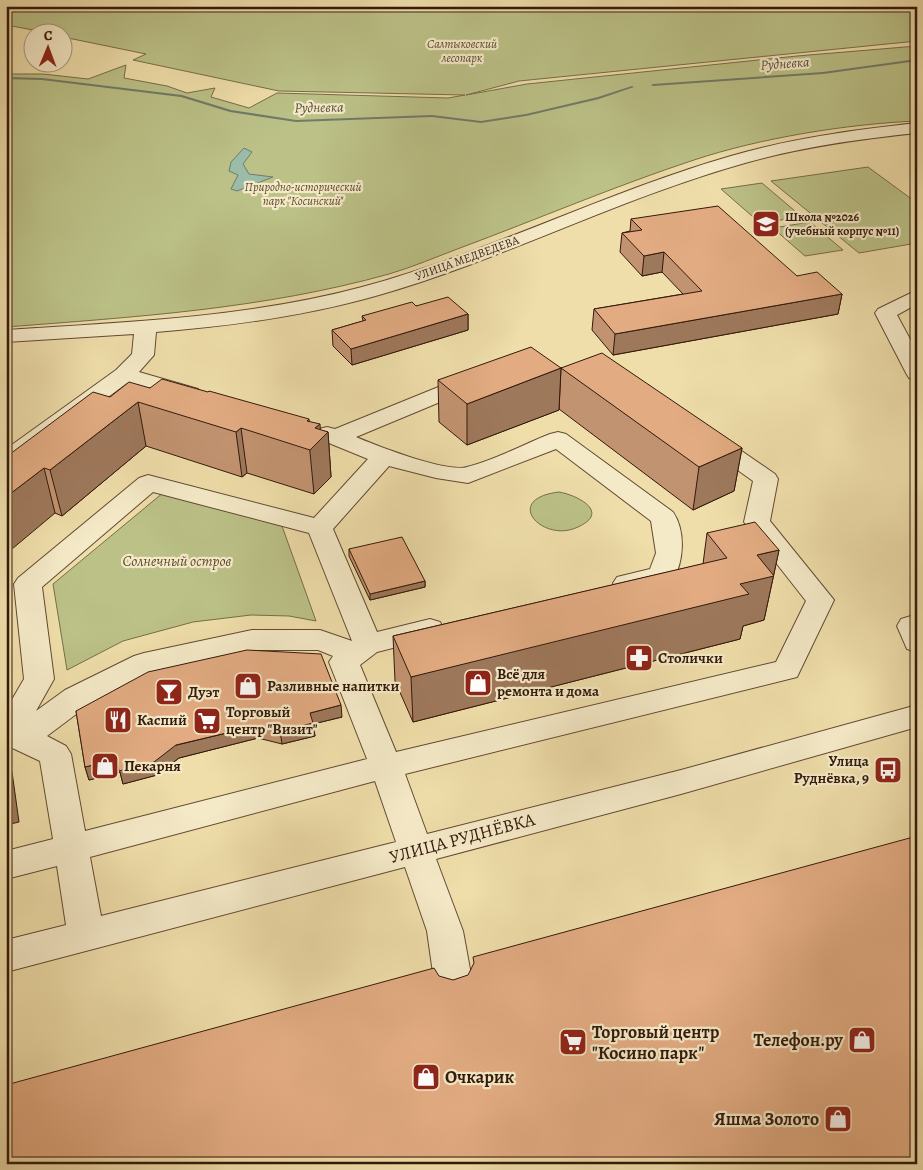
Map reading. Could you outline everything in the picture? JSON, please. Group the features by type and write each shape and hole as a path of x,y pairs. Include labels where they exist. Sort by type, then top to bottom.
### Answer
{"street":[{"name":"УЛИЦА МЕДВЕДЕВА","path":"6,336 146,326 238,316 332,301 422,275 714,167 805,143 874,138 917,128"},
{"path":"688,177 705,188"},
{"path":"370,291 388,308"},
{"path":"917,296 885,313 917,373"},
{"path":"6,461 124,375 143,354 146,326"},
{"path":"336,437 496,370"},
{"path":"124,375 215,402"},
{"path":"6,866 386,766 787,670 820,600 757,522 766,479 691,426"},
{"path":"308,429 336,437 384,458 436,472 468,476 558,439 664,518 669,553 662,575 605,589"},
{"path":"320,528 384,458"},
{"path":"14,735 21,711 38,679 28,584 148,483 320,528"},
{"path":"320,528 362,648"},
{"path":"451,624 362,648 344,662 386,766 416,850 444,931 454,980"},
{"path":"14,735 76,698 144,662 252,640 320,640 362,648"},
{"name":"УЛИЦА РУДНЁВКА","path":"6,956 681,782 917,716"},
{"path":"14,735 54,754 86,935"}],"green space":[{"path":"6,6 917,6 917,41 519,81 466,95 527,84 797,56 917,46 917,121 862,125 804,133 720,152 635,181 407,268 342,286 295,296 199,310 6,327 6,74 43,74 88,79 126,65 124,78 167,86 187,93 215,88 211,97 249,108 277,93 448,98 465,95 279,91 133,60 146,54 72,39 72,22 22,22 22,28 6,25"},
{"path":"868,167 917,203 917,243 859,253 771,181"},
{"path":"762,183 802,217 760,223 721,189"},
{"path":"810,222 843,250 805,256 773,228"},
{"name":"Солнечный остров","path":"164,492 282,526 316,621 289,616 251,615 193,622 123,641 67,670 53,584"},
{"path":"559,492 582,500 588,505 591,510 591,516 587,521 578,527 565,531 552,530 541,525 534,518 530,511 533,503 542,496"}],"shaded area":[{"path":"244,148 252,152 243,164 249,174 273,177 237,191 231,189 238,175 229,171 231,162"}],"building":[{"path":"718,206 797,276 817,272 842,294 615,334 594,309 702,291 664,252 644,256 622,233 642,230 631,219"},
{"path":"448,297 468,314 351,349 332,330 366,320 362,316 412,302 416,306"},
{"path":"531,347 561,368 467,404 438,380"},
{"path":"602,353 742,448 699,467 561,368"},
{"path":"162,379 309,419 307,421 320,424 315,428 328,432 310,450 241,428 236,432 138,402 50,470 44,468 6,497 6,457 93,392 110,397 129,382 150,388"},
{"path":"755,522 779,550 757,555 774,576 740,584 749,594 411,677 393,636 727,558 707,533"},
{"path":"402,537 425,581 370,594 349,549"},
{"name":"Торговый центр \"Визит\"","path":"247,650 321,654 341,705 310,713 313,723 280,731 256,726 176,745 154,762 119,771 117,759 85,767 76,711 148,672"},
{"name":"Торговый центр \"Косино парк\"","path":"917,836 917,1164 6,1164 6,1085 434,968 439,976 453,980 468,975 474,963 473,957"}],"waterway":[{"name":"Рудневка","path":"653,85 823,73 917,60"},
{"name":"Рудневка","path":"6,78 42,79 182,96 230,111 296,121 432,116 481,122 526,115 599,98 632,87"}],"place":[{"name":"Школа №2026 (учебный корпус №11)","path":"766,224"},
{"name":"Столички","path":"639,658"},
{"name":"Всё для ремонта и дома","path":"478,683"},
{"name":"Разливные напитки","path":"248,686"},
{"name":"Дуэт","path":"169,692"},
{"name":"Каспий","path":"118,720"},
{"name":"Торговый центр \"Визит\"","path":"207,721"},
{"name":"Пекарня","path":"105,766"},
{"name":"Улица Руднёвка, 9","path":"888,770"},
{"name":"Телефон.ру","path":"862,1040"},
{"name":"Торговый центр \"Косино парк\"","path":"573,1042"},
{"name":"Очкарик","path":"426,1077"},
{"name":"Яшма Золото","path":"838,1119"}],"park label":[{"name":"Салтыковский лесопарк","path":"462,51"},
{"name":"Природно-исторический парк \"Косинский\"","path":"303,194"}]}
